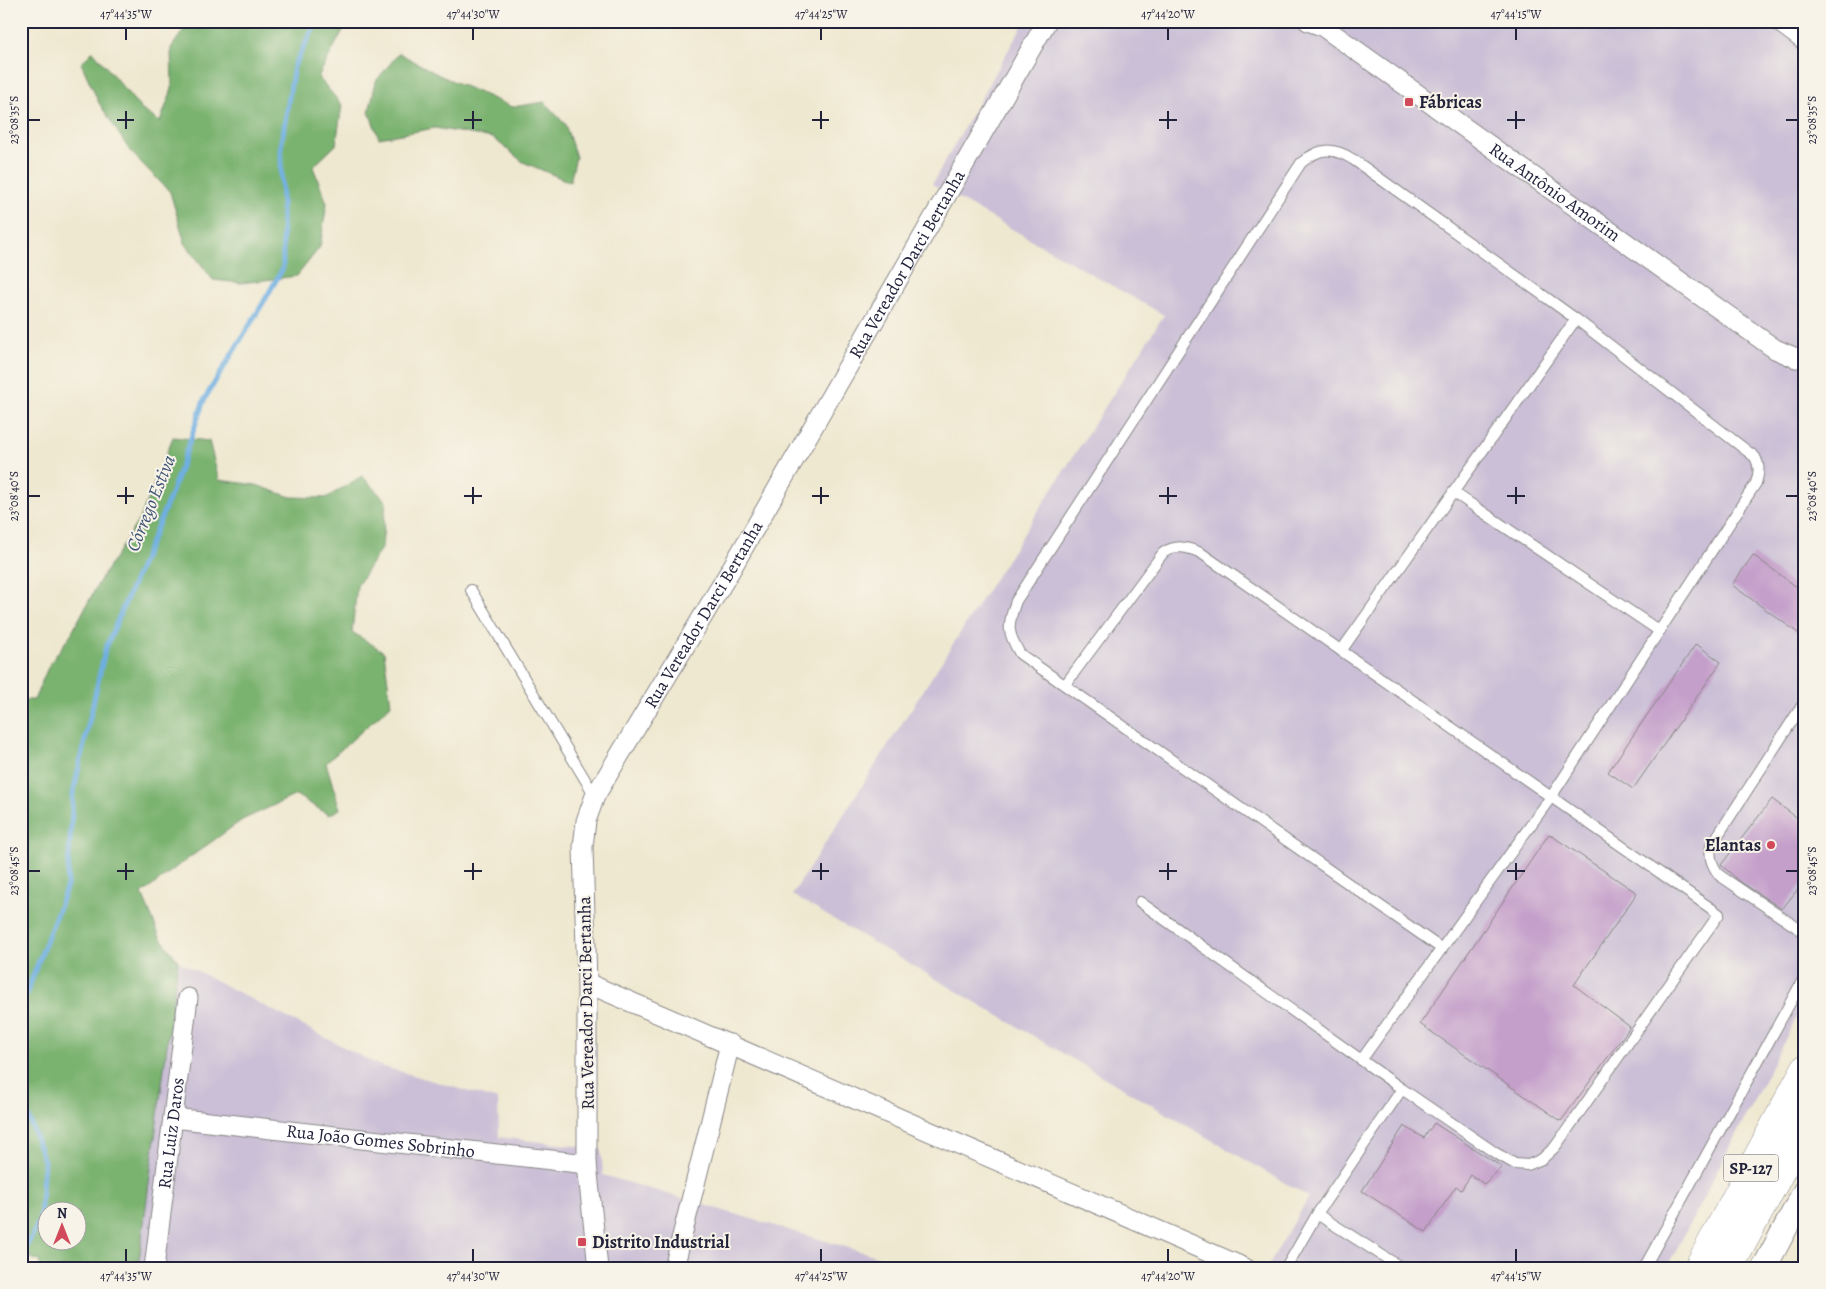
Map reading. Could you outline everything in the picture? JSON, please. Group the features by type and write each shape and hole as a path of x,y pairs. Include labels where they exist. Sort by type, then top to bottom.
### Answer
{"highway":[{"name":"SP-127","path":"1698,1268 1805,1069"},
{"name":"SP-127","path":"1729,1268 1805,1126"}],"street":[{"name":"Rua Vereador Darci Bertanha","path":"598,1268 588,1164 588,983 583,847 586,821 595,796 730,571 1047,21"},
{"name":"Rua Antônio Amorim","path":"1308,21 1322,26 1776,349 1796,358 1805,357"},
{"path":"1778,21 1805,41"},
{"path":"588,983 1245,1268"},
{"name":"Rua Luiz Daros","path":"154,1268 188,998"},
{"path":"674,1268 730,1044"},
{"name":"Rua João Gomes Sobrinho","path":"173,1118 588,1164"},
{"path":"1764,1268 1805,1191"}],"lane":[{"path":"1362,1059 1442,949 1550,798 1658,630 1756,483 1759,473 1755,457 1576,318 1342,153 1326,150 1311,155 1301,163 1016,601 1010,617 1010,637 1020,654 1442,949"},
{"path":"1341,650 1576,318"},
{"path":"1453,492 1658,630"},
{"path":"1065,686 1163,553 1170,548 1186,547 1201,553 1719,914 1555,1147 1542,1160 1528,1165 1515,1164 1494,1152 1402,1089 1140,902"},
{"path":"471,590 595,796"},
{"path":"1805,701 1711,846 1709,855 1711,864 1719,875 1805,933"},
{"path":"1644,1268 1805,976"},
{"path":"1286,1268 1317,1214 1402,1089"},
{"path":"1317,1214 1402,1268"}],"shaded area":[{"path":"1025,21 1805,21 1805,1001 1667,1268 1267,1268 1309,1197 792,895 1164,315 932,184"},
{"name":"Distrito Industrial","path":"178,961 378,1065 498,1100 499,1137 601,1149 603,1175 917,1268 138,1268"}],"green space":[{"path":"190,21 348,21 318,77 342,105 336,145 313,167 327,203 320,247 297,276 241,283 213,280 185,243 170,192 130,151 99,103 81,63 93,51 142,110 160,122 172,89 171,48"},
{"path":"399,53 439,75 512,107 544,102 565,124 576,157 570,182 523,162 493,138 435,128 379,138 369,112 376,81"},
{"path":"173,437 209,441 219,480 256,485 291,497 326,498 362,476 386,501 382,547 357,586 352,632 384,652 391,705 326,763 340,809 329,815 296,795 242,820 142,894 160,937 178,961 138,1268 40,1268 40,1261 21,1255 21,700 34,700 49,665 71,634 99,582 140,518"}],"building":[{"path":"1753,555 1805,593 1805,638 1732,585"},
{"path":"1696,644 1721,662 1633,789 1608,772"},
{"name":"Elantas","path":"1772,799 1805,824 1805,880 1782,909 1738,880 1721,865"},
{"path":"1549,834 1637,893 1574,985 1630,1027 1561,1121 1420,1024"},
{"path":"1434,1123 1502,1167 1484,1184 1471,1175 1461,1190 1456,1186 1426,1232 1362,1191 1404,1126 1424,1138"}],"waterway":[{"name":"Córrego Estiva","path":"21,1008 67,886 73,794 105,650 172,492 204,400 283,268 281,146 294,66 317,21"},
{"name":"Córrego Estiva","path":"21,1095 44,1161 40,1219 26,1248 21,1250"}],"place":[{"name":"Fábricas","path":"1409,102"},
{"name":"Elantas","path":"1771,845"},
{"name":"Distrito Industrial","path":"582,1242"}]}
